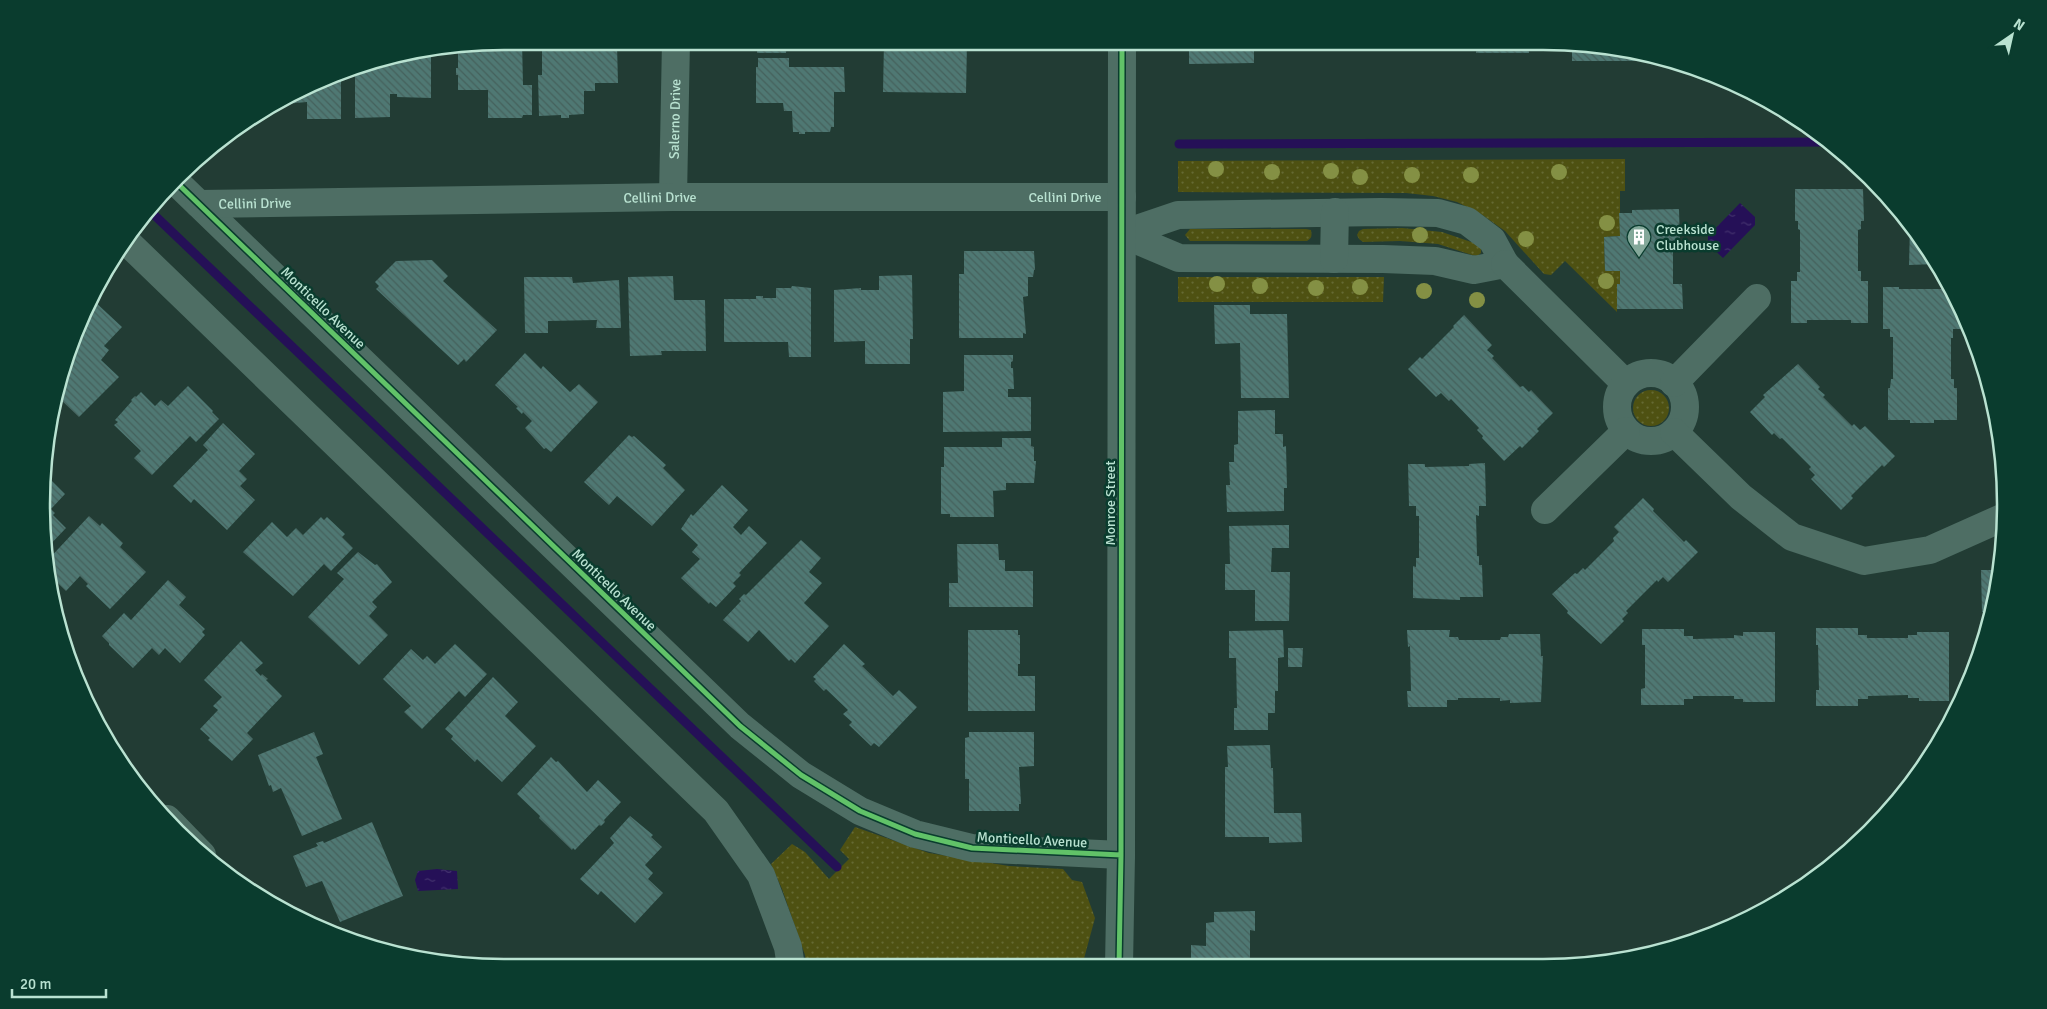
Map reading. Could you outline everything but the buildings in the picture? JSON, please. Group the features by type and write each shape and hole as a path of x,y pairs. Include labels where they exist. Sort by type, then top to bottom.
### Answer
{"street":[{"name":"Salerno Drive","path":"674,197 676,50"},
{"name":"Monroe Street","path":"1119,959 1121,855 1122,50"},
{"name":"Monticello Avenue","path":"180,186 740,726 801,775 860,811 916,834 972,848 1121,855"},
{"name":"Cellini Drive","path":"199,204 674,197 1122,197"},
{"path":"1334,259 1335,212"},
{"path":"1122,234 1178,215 1335,212 1438,213 1467,220 1492,240 1505,264 1626,384"},
{"path":"1122,234 1179,258 1435,261 1474,270 1505,264"},
{"path":"131,246 716,810 761,875 788,947 790,959"},
{"path":"1674,382 1757,298"},
{"path":"1644,374 1660,375 1674,382 1681,391 1685,402 1681,424 1674,432 1666,438 1650,441 1634,437 1626,431 1620,422 1617,402 1626,384 1644,374"},
{"path":"1545,510 1626,431"},
{"path":"1674,432 1741,497 1792,538 1864,562 1930,550 1996,520"}],"shaded area":[{"path":"1625,159 1625,191 1620,191 1620,236 1604,237 1605,271 1620,271 1620,284 1617,284 1617,312 1565,261 1551,275 1544,274 1505,231 1481,214 1457,202 1433,196 1406,193 1178,192 1178,161"},
{"path":"1402,228 1442,232 1477,244 1481,247 1481,253 1477,256 1472,255 1438,244 1400,241 1363,242 1357,235 1363,229"},
{"path":"1190,229 1306,229 1311,230 1311,235 1307,241 1190,241 1185,235"},
{"path":"1178,277 1384,277 1383,302 1178,302"},
{"path":"1651,390 1658,391 1664,395 1668,401 1668,415 1664,421 1658,425 1651,426 1644,425 1638,421 1634,415 1633,408 1634,401 1638,395 1644,391"},
{"path":"855,827 929,853 1009,866 1063,869 1072,880 1082,882 1095,918 1084,959 806,959 782,889 771,864 792,844 805,852 829,879 849,859 840,850"}],"water":[{"path":"1740,203 1755,217 1755,225 1723,258 1708,244 1708,236"},
{"path":"437,869 457,871 458,889 418,891 415,880 418,871"}],"waterway":[{"path":"1179,144 1816,142"},
{"path":"155,215 837,867"}],"cycle path":[{"path":"1119,959 1121,855 1122,50"},
{"path":"180,186 740,726 801,775 860,811 915,834 972,848 1121,855"}],"place":[{"name":"Creekside Clubhouse","path":"1639,258"}]}
